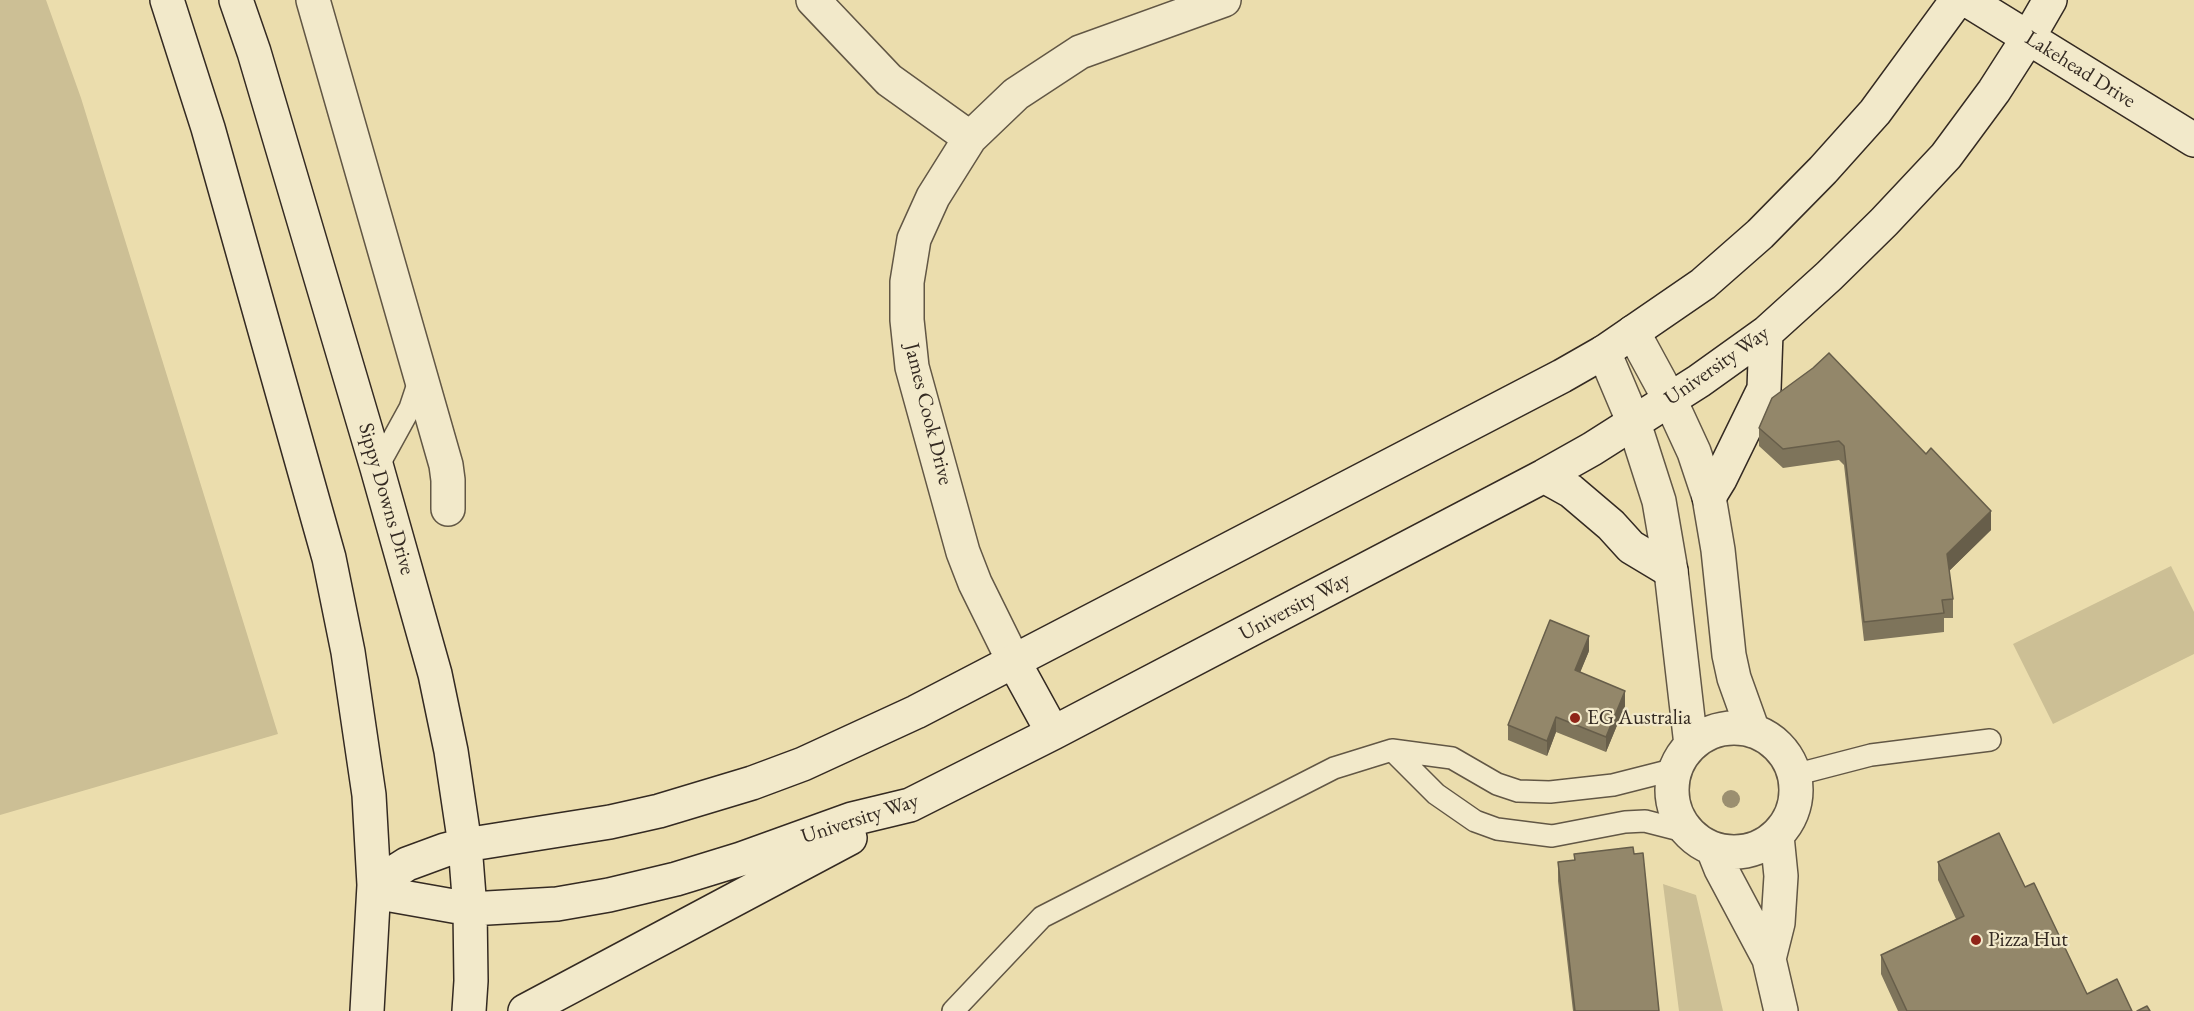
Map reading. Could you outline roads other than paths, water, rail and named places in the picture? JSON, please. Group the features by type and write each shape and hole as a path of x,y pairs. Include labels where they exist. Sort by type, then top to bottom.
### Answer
{"main road":[{"path":"167,0 208,128 329,558 348,652 369,795 374,889 367,1011"},
{"name":"Sippy Downs Drive","path":"236,0 254,52 377,468 435,674 451,751 465,845 470,909 469,1011"},
{"path":"313,0 447,472 448,509"},
{"path":"813,0 889,80 970,138"},
{"name":"James Cook Drive","path":"1053,733 1014,662 975,583 963,552 912,367 907,320 907,282 914,239 933,197 970,138 1016,94 1080,52 1224,0"},
{"path":"374,889 407,864 425,856 465,845 610,822 659,811 752,783 862,739 1441,440 1604,352 1703,284 1760,234 1823,170 1875,112 1957,0"},
{"name":"Lakehead Drive","path":"1967,0 2194,140"},
{"name":"University Way","path":"374,889 470,909 557,904 665,882 741,859 852,819 918,802 1544,476 1670,400 1766,333 1853,253 1946,156 1994,91 2050,0"},
{"path":"1633,332 1670,400 1694,452 1709,497 1718,550 1728,656 1752,731"},
{"path":"1709,497 1764,389 1766,333"},
{"path":"1604,352 1634,423 1659,501 1671,571 1683,757"},
{"path":"1544,476 1571,492 1611,525 1631,547 1671,571"},
{"path":"1701,840 1730,852 1747,851 1763,846 1777,836 1787,823 1794,808 1797,791 1794,775 1786,756 1772,740 1752,731 1736,728 1704,735 1683,757 1672,786 1673,803 1679,819 1701,840 1721,869 1769,958 1781,1011"},
{"path":"525,1011 918,802"},
{"path":"1769,958 1778,923 1780,888 1777,836"}],"lane":[{"path":"377,468 410,408 420,378"},
{"path":"1794,775 1871,755 1990,740"},
{"path":"1392,750 1436,794 1475,821 1497,829 1552,836 1625,822 1645,821 1701,840"},
{"path":"953,1011 1042,917 1334,768 1392,750 1452,758 1497,784 1518,791 1550,792 1613,785 1683,757"}],"place":[{"name":"EG Australia","path":"1575,718"},
{"name":"Pizza Hut","path":"1976,940"}]}
